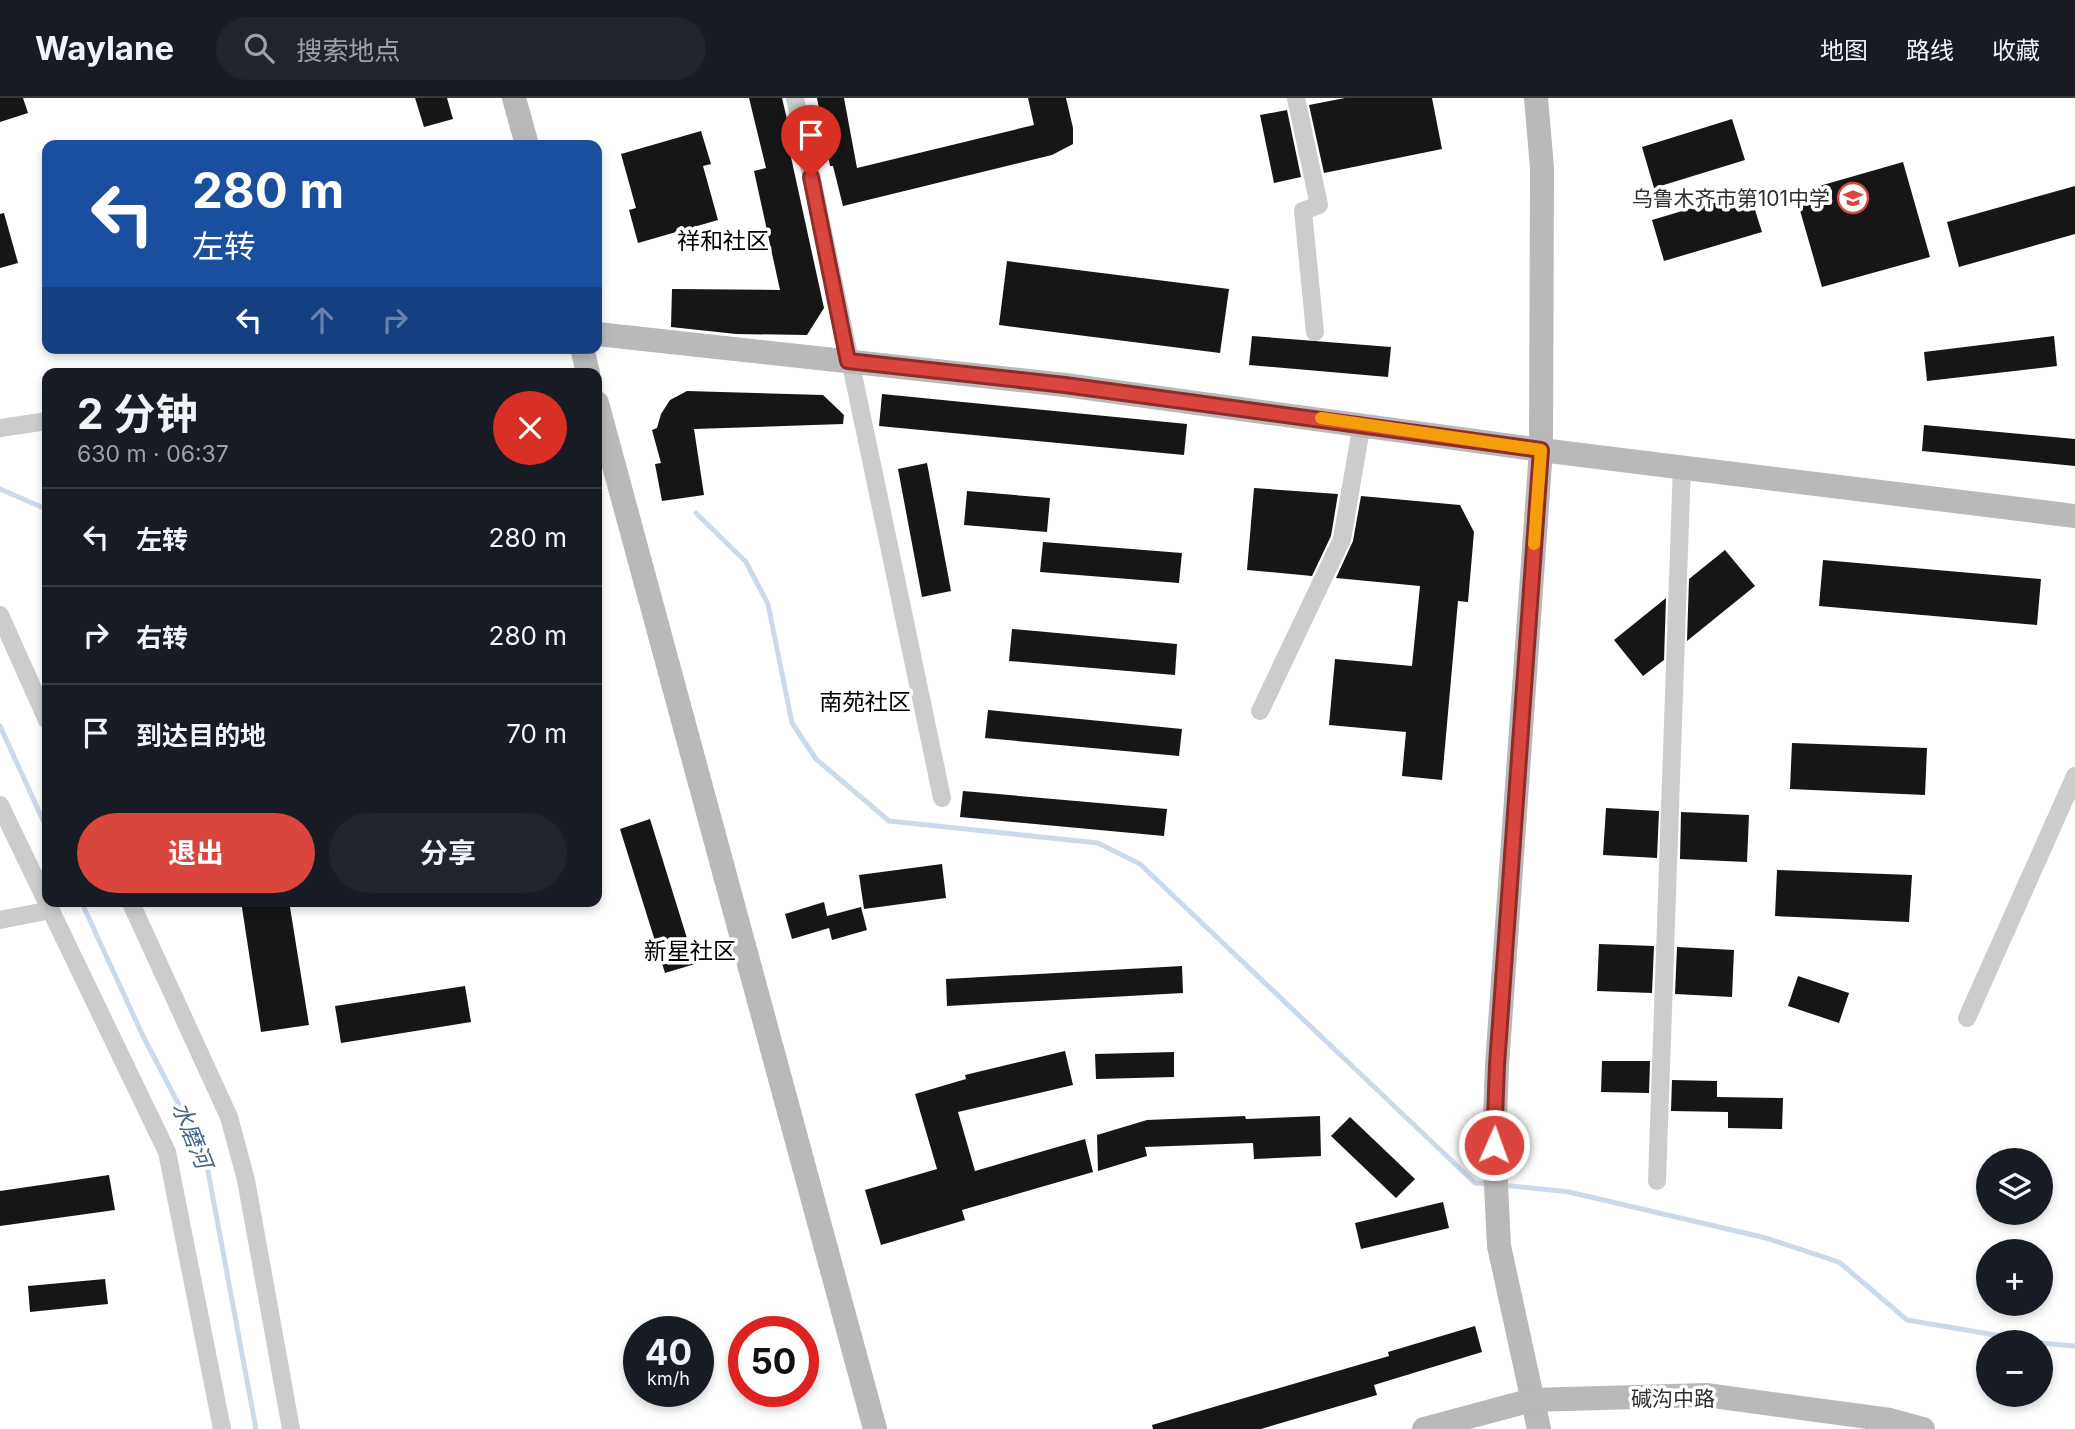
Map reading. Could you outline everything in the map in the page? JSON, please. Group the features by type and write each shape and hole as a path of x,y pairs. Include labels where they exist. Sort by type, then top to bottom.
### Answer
{"street":[{"path":"514,98 526,140"},
{"path":"795,98 848,361 942,798"},
{"path":"1296,98 1319,205 1303,211 1315,332"},
{"path":"1535,98 1542,168 1541,450 1497,1065 1494,1145 1500,1246 1539,1429"},
{"path":"602,335 1065,385 1362,423 1541,450 1682,465 2075,516"},
{"path":"602,421 875,1429"},
{"path":"0,428 42,422"},
{"path":"1260,711 1342,539 1362,423"},
{"path":"1657,1181 1682,465"},
{"path":"0,615 42,709"},
{"path":"1967,1018 2075,776"},
{"path":"0,805 42,891"},
{"path":"50,907 167,1152 222,1429"},
{"path":"133,907 229,1117 246,1180 291,1429"},
{"path":"0,920 51,910"},
{"name":"碱沟中路","path":"1424,1429 1532,1400 1706,1395 1890,1420 1923,1429"},
{"path":"1532,1400 1546,1429"}],"building":[{"path":"0,98 23,98 28,113 0,122"},
{"path":"415,98 447,98 453,119 424,127"},
{"path":"749,98 782,98 794,147 789,148 824,308 807,335 736,334 671,327 672,289 780,290 754,171 766,168"},
{"path":"817,98 844,98 857,168 1034,125 1028,98 1066,98 1073,128 1073,144 1052,155 843,206 833,166 830,166"},
{"path":"1345,98 1432,98 1442,149 1324,173 1309,105"},
{"path":"1287,110 1301,177 1274,183 1260,115"},
{"path":"1732,119 1745,160 1654,188 1642,147"},
{"path":"701,131 711,164 703,166 718,220 638,243 629,210 636,208 621,154"},
{"path":"1903,162 1930,257 1822,287 1795,193"},
{"path":"2075,186 2075,234 1959,267 1947,222"},
{"path":"1749,191 1762,232 1664,261 1652,220"},
{"path":"4,213 18,263 0,268 0,214"},
{"path":"1007,261 1229,289 1220,353 999,325"},
{"path":"1252,336 1391,347 1388,377 1249,365"},
{"path":"2054,336 2057,366 1927,381 1924,352"},
{"path":"687,391 823,395 844,415 843,424 694,429 704,495 662,501 655,464 661,463 652,430 657,428 661,414 670,400"},
{"path":"882,394 1187,424 1184,455 879,426"},
{"path":"1924,425 2075,439 2075,466 1922,451"},
{"path":"927,463 951,591 922,597 898,469"},
{"path":"1254,488 1338,494 1331,536 1312,576 1247,570"},
{"path":"967,491 1050,498 1047,532 964,525"},
{"path":"1361,496 1460,505 1474,532 1468,602 1458,601 1442,780 1402,776 1406,732 1329,725 1335,659 1412,666 1420,586 1336,578 1353,541"},
{"path":"1043,542 1182,553 1179,583 1040,572"},
{"path":"1725,550 1755,586 1687,641 1689,579"},
{"path":"1823,560 2041,579 2037,625 1819,606"},
{"path":"1666,598 1664,660 1643,676 1614,640"},
{"path":"1012,629 1177,644 1175,675 1009,661"},
{"path":"988,710 1182,729 1179,756 985,738"},
{"path":"1792,743 1927,748 1925,795 1790,789"},
{"path":"963,791 1167,809 1164,836 960,817"},
{"path":"1606,808 1659,811 1657,858 1603,855"},
{"path":"1681,812 1749,815 1747,862 1680,859"},
{"path":"650,819 695,964 665,973 620,829"},
{"path":"942,864 946,898 864,909 859,875"},
{"path":"1777,870 1912,875 1909,922 1775,916"},
{"path":"824,902 827,916 861,907 867,930 832,940 829,928 792,939 785,914"},
{"path":"242,907 290,907 309,1025 261,1032"},
{"path":"1599,944 1654,946 1652,993 1597,991"},
{"path":"1677,947 1734,950 1732,997 1675,994"},
{"path":"1182,966 1183,993 947,1006 946,979"},
{"path":"1798,976 1849,993 1839,1023 1788,1006"},
{"path":"465,986 471,1022 341,1043 335,1006"},
{"path":"1065,1051 1073,1085 958,1112 975,1171 1085,1139 1093,1172 962,1210 965,1220 881,1245 865,1190 937,1169 915,1094 966,1079 965,1075"},
{"path":"1174,1052 1174,1077 1096,1079 1095,1054"},
{"path":"1602,1061 1650,1061 1649,1093 1601,1092"},
{"path":"1672,1080 1717,1081 1717,1097 1783,1098 1782,1129 1728,1128 1728,1112 1671,1111"},
{"path":"1245,1116 1246,1119 1320,1116 1321,1156 1254,1159 1253,1143 1145,1147 1147,1156 1098,1171 1097,1135 1147,1120"},
{"path":"1350,1117 1415,1179 1396,1198 1331,1136"},
{"path":"109,1175 115,1210 0,1226 0,1191"},
{"path":"1443,1202 1449,1228 1361,1249 1355,1223"},
{"path":"105,1279 108,1304 30,1312 28,1286"},
{"path":"1475,1326 1482,1352 1374,1385 1377,1395 1261,1429 1153,1429 1152,1425 1389,1356 1388,1352"}],"waterway":[{"path":"0,489 42,507"},
{"path":"696,513 746,562 768,604 792,723 816,759 889,821 1098,843 1140,864 1475,1183 1488,1184"},
{"name":"水磨河","path":"0,726 42,818"},
{"name":"水磨河","path":"84,907 142,1034 205,1155 256,1429"},
{"path":"1502,1185 1569,1192 1766,1238 1839,1262 1907,1320 1976,1332"},
{"path":"2053,1344 2075,1346"}],"slow traffic":[{"path":"1321,418 1541,450 1534,544"}],"place":[{"name":"乌鲁木齐市第101中学","path":"1853,198"}],"district":[{"name":"祥和社区","path":"723,241"},
{"name":"南苑社区","path":"865,702"},
{"name":"新星社区","path":"690,951"}],"route":[{"path":"811,177 848,361 1065,385 1362,423 1541,450 1497,1065 1494,1145"}]}
